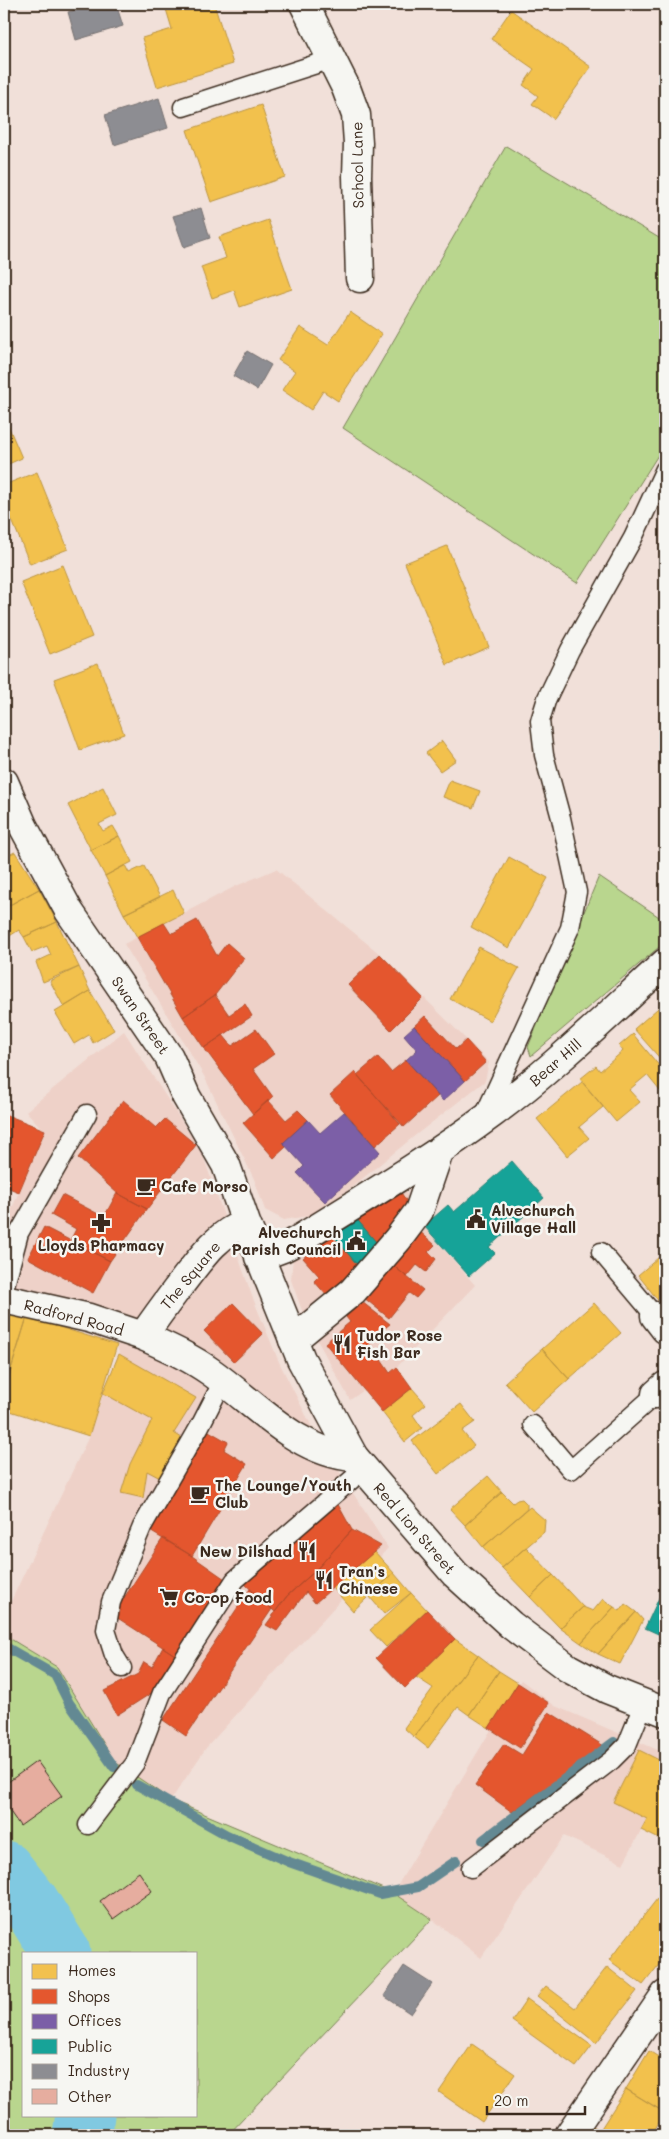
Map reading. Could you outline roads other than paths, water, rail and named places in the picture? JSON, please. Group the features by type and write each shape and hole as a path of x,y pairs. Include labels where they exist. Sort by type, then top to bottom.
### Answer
{"street":[{"name":"School Lane","path":"304,4 346,88 356,114 360,278"},
{"name":"Swan Street","path":"4,782 23,826 69,911 169,1057 186,1096 226,1165 259,1257"},
{"name":"Bear Hill","path":"259,1257 298,1240 439,1152 482,1121 534,1080 665,963"},
{"path":"293,1340 353,1291 398,1239 419,1211 439,1152"},
{"name":"The Square","path":"143,1336 154,1318 215,1242 233,1228 246,1223"},
{"name":"Red Lion Street","path":"259,1257 293,1340 326,1406 359,1463 456,1574 511,1625 568,1668 607,1688 655,1708"},
{"name":"Radford Road","path":"4,1299 89,1318 143,1336 181,1352 222,1380 286,1431 308,1443 359,1463"},
{"path":"569,2135 665,1995"}],"lane":[{"path":"183,107 332,59"},
{"path":"482,1121 570,928 577,892 561,818 544,755 540,721 547,698 570,650 633,538 665,469"},
{"path":"4,1289 19,1233 87,1114"},
{"path":"601,1252 660,1323"},
{"path":"122,1668 114,1655 106,1630 111,1602 142,1527 200,1426 222,1380"},
{"path":"533,1425 571,1470 661,1390"},
{"path":"88,1824 135,1763 162,1693 235,1580 359,1463"},
{"path":"471,1868 617,1755 655,1708"}],"waterway":[{"path":"4,1646 55,1675 69,1703 114,1767"},
{"path":"483,1840 614,1742"},
{"path":"137,1785 227,1835 289,1862 380,1894 418,1887 456,1861"},
{"path":"4,1870 30,1903 60,1952"},
{"path":"82,2135 85,2116"}],"place":[{"name":"Cafe Morso","path":"146,1186"},
{"name":"Alvechurch Village Hall","path":"476,1219"},
{"name":"Lloyds Pharmacy","path":"101,1223"},
{"name":"Alvechurch Parish Council","path":"356,1241"},
{"name":"Tudor Rose Fish Bar","path":"342,1344"},
{"name":"The Lounge/Youth Club","path":"200,1494"},
{"name":"New Dilshad","path":"307,1551"},
{"name":"Tran's Chinese","path":"324,1580"},
{"name":"Co-op Food","path":"169,1597"}]}
